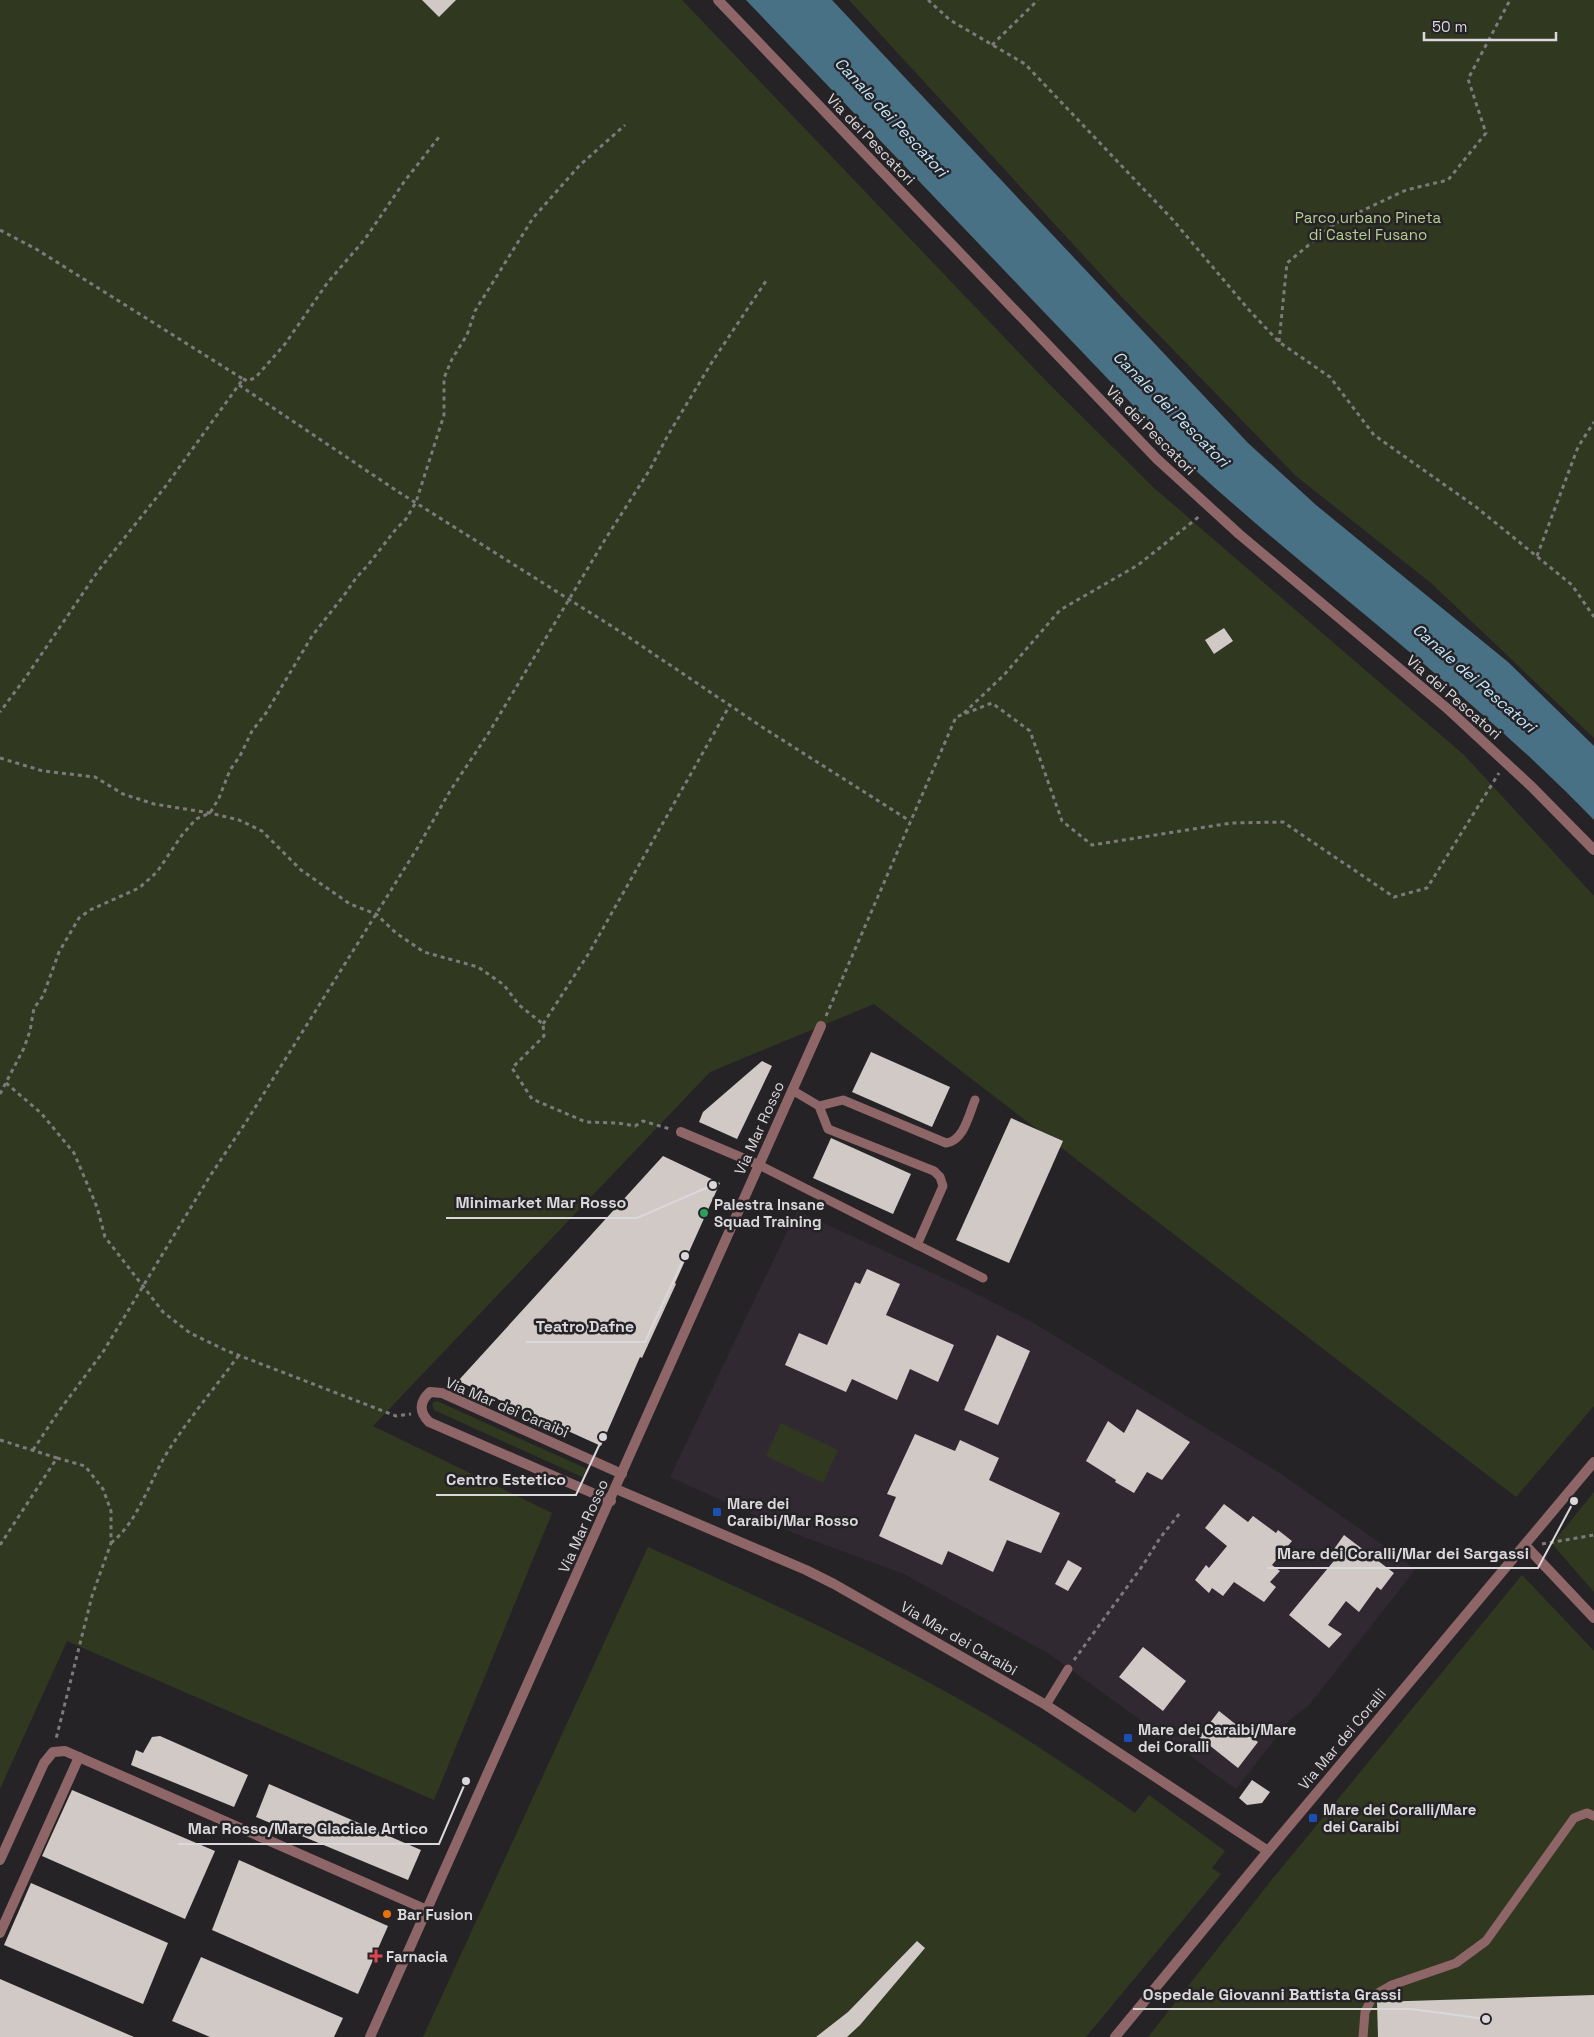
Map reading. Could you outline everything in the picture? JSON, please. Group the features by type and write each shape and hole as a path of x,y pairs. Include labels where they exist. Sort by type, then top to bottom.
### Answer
{"street":[{"name":"Via dei Pescatori","path":"718,0 1120,423 1210,508 1448,710 1506,762 1594,850"},
{"name":"Via Mar Rosso","path":"370,2037 821,1026"},
{"path":"680,1132 759,1165"},
{"name":"Via Mar dei Caraibi","path":"422,1413 422,1401 430,1392 442,1393 622,1474"},
{"path":"422,1413 429,1422 610,1501"},
{"name":"Via Mar dei Coralli","path":"1115,2037 1268,1851 1526,1546 1594,1462"},
{"name":"Via Mar dei Caraibi","path":"616,1488 824,1578 1046,1705 1268,1851"},
{"path":"1526,1546 1594,1618"},
{"path":"0,1860 42,1768 53,1752 65,1751 427,1910"},
{"path":"0,1934 79,1757"}],"lane":[{"path":"792,1090 819,1106 828,1130 934,1171 940,1177 944,1186 917,1245"},
{"path":"819,1106 843,1100 946,1143 953,1142 959,1137 975,1100"},
{"path":"759,1165 983,1278"},
{"path":"1046,1705 1068,1669"},
{"path":"1363,2037 1365,2012 1373,1996 1392,1985 1456,1963 1486,1942 1574,1818 1587,1813 1594,1816"}],"path":[{"path":"928,0 950,20 1026,64 1173,220 1249,310 1279,342 1330,377 1374,435 1476,507 1537,556 1572,585 1594,617"},
{"path":"992,45 1038,0"},
{"path":"1279,342 1286,263 1334,224 1406,190 1448,180 1486,133 1468,78 1510,0"},
{"path":"0,1094 24,1048 34,1008 43,996 59,952 79,918 90,910 139,888 157,872 182,834 196,819 210,813 219,798 230,770 240,756 252,731 266,713 312,636 396,528 406,519 416,502 444,415 444,378 452,359 467,335 475,312 533,218 580,166 624,125"},
{"path":"0,230 36,249 248,381 256,377 285,344 328,282 365,239 404,182 439,137"},
{"path":"33,1450 59,1411 103,1352 144,1287 210,1176 246,1122 376,914 450,791 488,734 649,470 712,362 766,281"},
{"path":"0,712 98,571 165,487 243,379"},
{"path":"239,385 910,822"},
{"path":"1537,556 1578,447 1594,422"},
{"path":"956,721 1004,675 1060,610 1138,565 1210,508"},
{"path":"821,1026 956,718 992,703 1030,731 1062,821 1092,845 1231,824 1283,822 1394,897 1427,888 1506,762"},
{"path":"680,1132 643,1121 635,1126 618,1123 586,1122 532,1099 522,1087 512,1068 544,1036 543,1024 589,953 730,705"},
{"path":"0,758 44,771 95,777 123,794 154,804 210,813 239,820 262,831 301,870 350,904 376,914 396,933 424,952 478,967 504,985 519,1005 543,1024"},
{"path":"6,1083 41,1113 74,1153 98,1207 105,1237 163,1312 190,1333 239,1355 396,1416 422,1413"},
{"path":"111,1543 121,1536 169,1450 239,1355"},
{"path":"0,1440 85,1466 103,1489 111,1511 111,1543 92,1596 53,1752"},
{"path":"0,1545 57,1458"},
{"path":"1068,1669 1143,1565 1160,1538 1180,1513"},
{"path":"1526,1546 1594,1535"}],"shaded area":[{"path":"797,1211 963,1287 1032,1322 1278,1472 1393,1552 1415,1570 1309,1705 1290,1720 1236,1789 1048,1653 904,1574 796,1534 670,1477"}],"green space":[{"path":"0,0 682,0 1047,382 1154,488 1464,755 1594,896 1594,1406 1516,1497 874,1004 710,1072 373,1426 552,1513 434,1800 67,1641 0,1789"},
{"name":"Parco urbano Pineta di Castel Fusano","path":"849,0 1594,0 1594,738 1431,583 1296,476 1118,293"},
{"path":"437,1401 585,1468 588,1472 582,1477 434,1410 432,1403"},
{"path":"781,1423 838,1450 823,1483 766,1456"},
{"path":"1594,1492 1594,1592 1552,1544"},
{"path":"648,1547 804,1619 919,1677 1025,1739 1135,1813 1149,1795 1225,1851 1212,1868 1221,1874 1086,2037 423,2037"},
{"path":"1522,1575 1594,1651 1594,2001 1386,2037 1148,2037 1274,1877"}],"water":[{"name":"Canale dei Pescatori","path":"746,0 832,0 1248,443 1316,505 1508,662 1594,746 1594,820 1498,728 1194,469"}],"building":[{"path":"422,0 456,0 439,17"},
{"path":"1224,628 1233,641 1214,654 1205,640"},
{"path":"871,1052 950,1087 932,1127 852,1092"},
{"path":"762,1061 772,1066 737,1139 699,1122 703,1112"},
{"path":"1011,1118 1063,1141 1009,1263 956,1240"},
{"path":"831,1138 911,1174 893,1214 813,1178"},
{"path":"663,1156 720,1183 676,1284 642,1358 640,1357 601,1446 458,1381"},
{"path":"867,1269 900,1284 886,1315 954,1345 938,1382 910,1369 897,1400 852,1379 846,1392 785,1365 799,1333 827,1345 855,1282 860,1284"},
{"path":"997,1335 1030,1351 998,1425 964,1410"},
{"path":"1137,1409 1190,1442 1162,1480 1147,1472 1134,1493 1086,1461 1108,1421 1124,1433"},
{"path":"915,1434 955,1451 960,1440 999,1458 989,1480 1060,1513 1041,1553 1007,1540 993,1572 948,1551 942,1565 879,1536 896,1497 887,1494"},
{"path":"1224,1504 1248,1522 1253,1516 1276,1533 1278,1530 1292,1541 1272,1565 1280,1571 1270,1582 1276,1587 1264,1602 1234,1582 1223,1596 1212,1588 1209,1593 1195,1580 1206,1565 1209,1568 1227,1546 1205,1528"},
{"path":"1344,1535 1394,1573 1381,1590 1377,1587 1359,1612 1346,1601 1328,1625 1342,1634 1329,1648 1289,1615 1338,1556 1332,1552"},
{"path":"1068,1560 1082,1568 1068,1591 1055,1584"},
{"path":"1143,1647 1186,1681 1163,1711 1119,1677"},
{"path":"1219,1711 1258,1742 1238,1768 1199,1737"},
{"path":"160,1736 248,1775 234,1807 131,1765 136,1750 143,1753 152,1737"},
{"path":"1252,1780 1270,1792 1262,1803 1247,1805 1239,1798"},
{"path":"269,1784 421,1850 408,1880 256,1817"},
{"path":"72,1790 215,1851 185,1919 42,1856"},
{"path":"239,1860 388,1926 358,1994 212,1930"},
{"path":"31,1883 168,1943 143,2004 4,1945"},
{"path":"917,1941 925,1948 860,2025 847,2037 816,2037 848,2012"},
{"path":"201,1957 343,2018 334,2037 210,2037 172,2021"},
{"path":"0,1979 134,2037 0,2037"},
{"path":"1594,1995 1594,2037 1378,2037 1377,2002"}],"place":[{"name":"Minimarket Mar Rosso","path":"713,1185"},
{"name":"Palestra Insane Squad Training","path":"704,1213"},
{"name":"Teatro Dafne","path":"685,1256"},
{"name":"Centro Estetico","path":"603,1437"},
{"name":"Mare dei Coralli/Mar dei Sargassi","path":"1574,1501"},
{"name":"Mare dei Caraibi/Mar Rosso","path":"717,1512"},
{"name":"Mare dei Caraibi/Mare dei Coralli","path":"1128,1738"},
{"name":"Mar Rosso/Mare Glaciale Artico","path":"466,1781"},
{"name":"Mare dei Coralli/Mare dei Caraibi","path":"1313,1818"},
{"name":"Bar Fusion","path":"387,1914"},
{"name":"Farnacia","path":"376,1956"},
{"name":"Ospedale Giovanni Battista Grassi","path":"1486,2019"}]}
